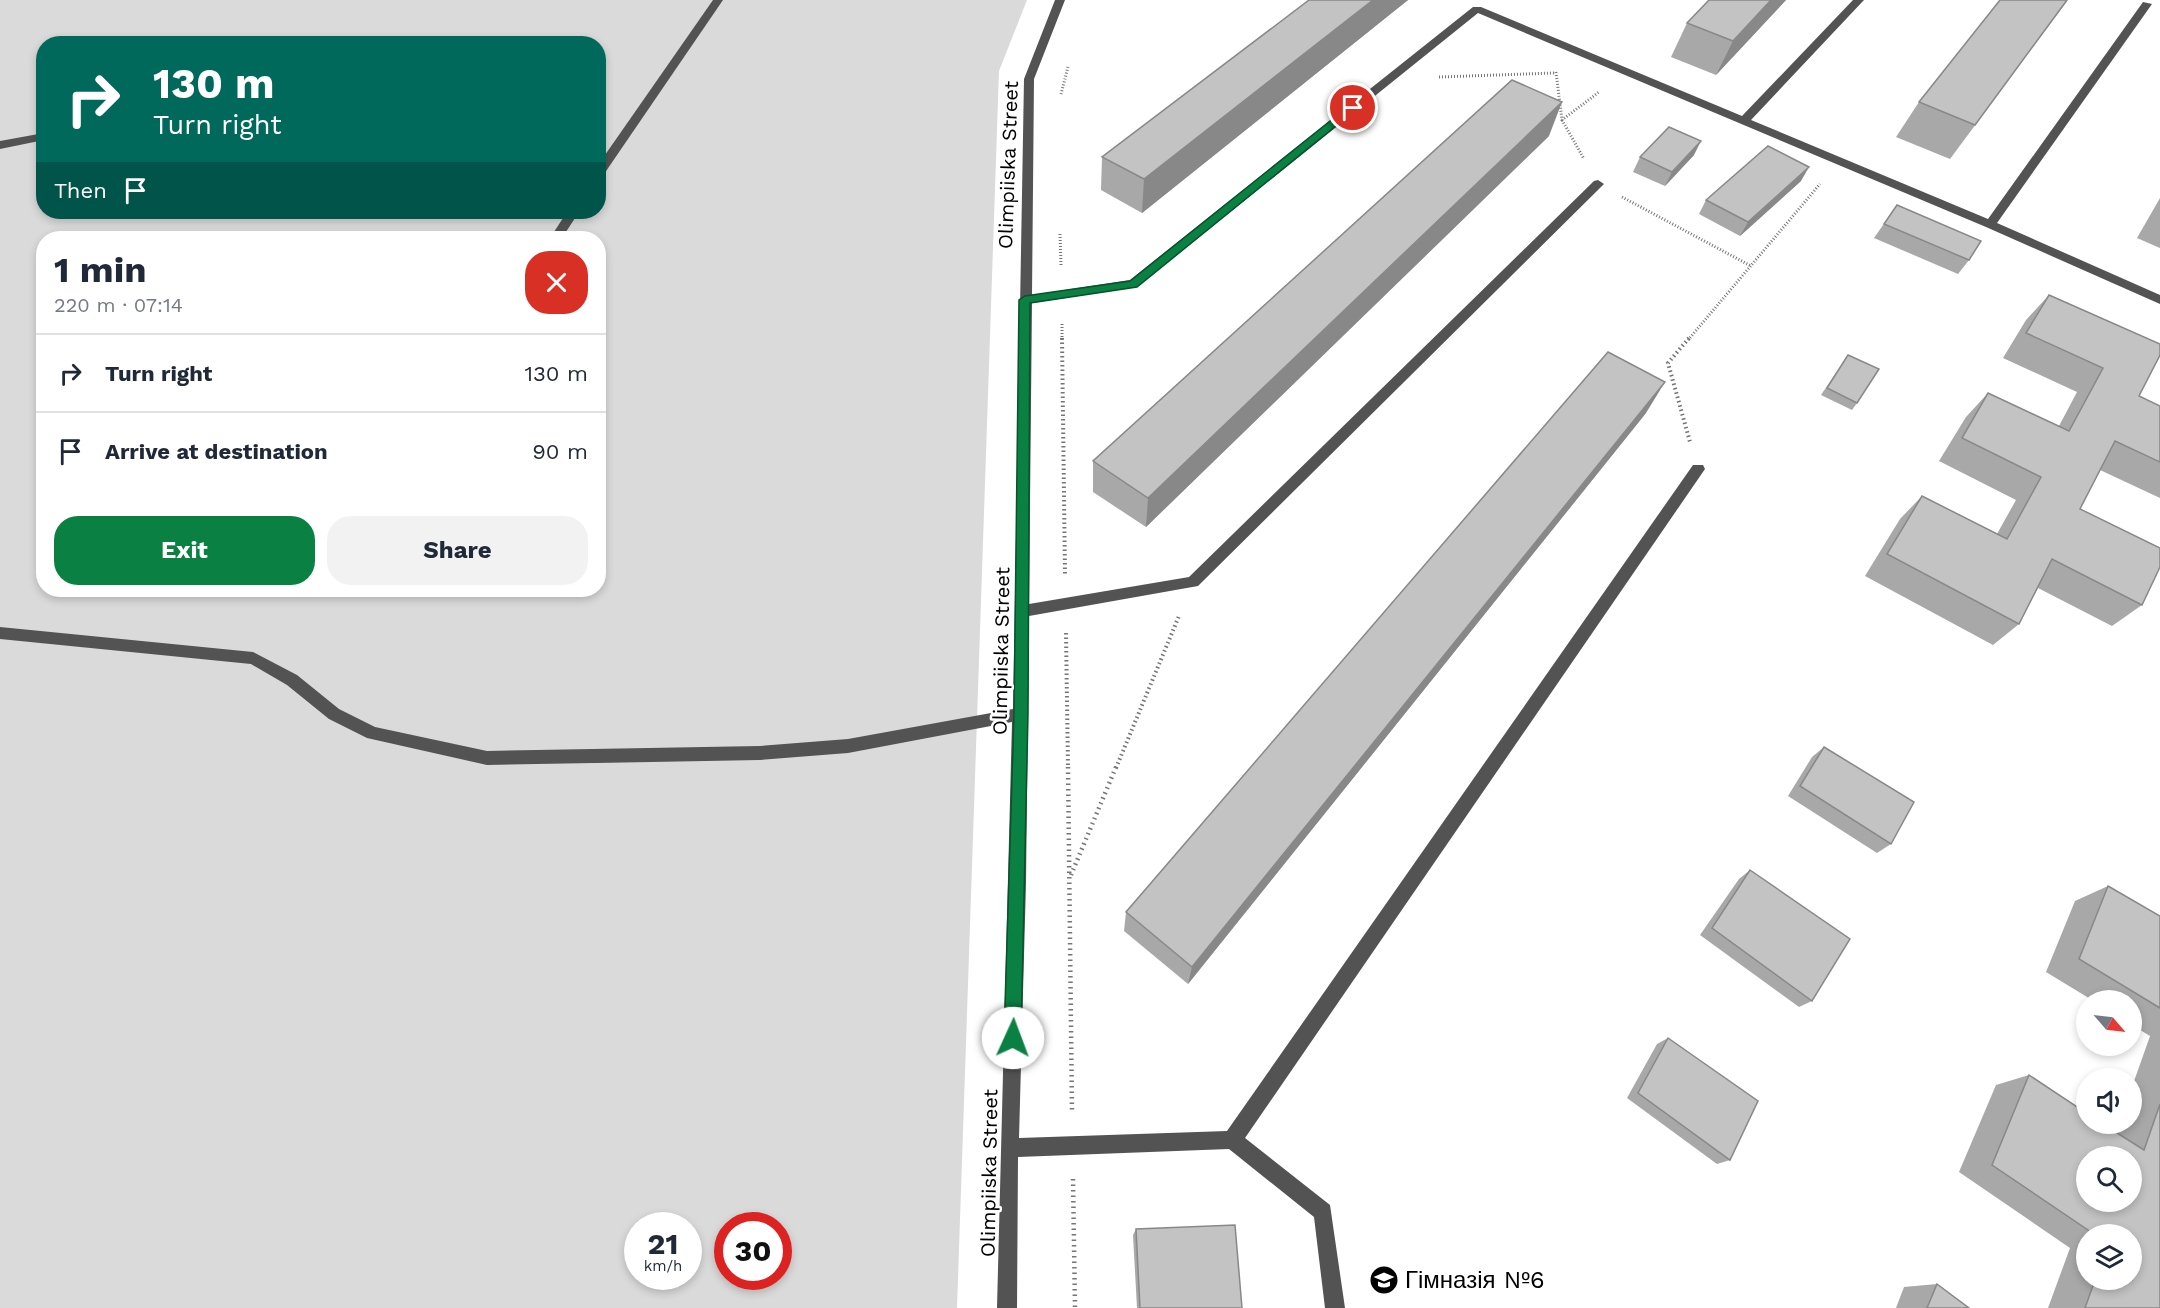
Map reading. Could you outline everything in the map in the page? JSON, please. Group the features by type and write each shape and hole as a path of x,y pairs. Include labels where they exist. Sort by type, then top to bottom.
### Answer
{"street":[{"path":"606,162 717,0"},
{"name":"Olimpiiska Street","path":"1007,1308 1023,611 1029,79 1059,0"},
{"path":"1745,120 1859,0"},
{"path":"1990,224 2147,4"},
{"path":"1025,300 1133,284 1477,9 1840,160 2160,300"},
{"path":"0,145 36,138"},
{"path":"1023,611 1193,582 1598,184"},
{"path":"1232,1140 1698,469"},
{"path":"0,633 253,658 292,680 334,714 373,733 487,758 760,753 848,746 1021,714"},
{"path":"1009,1148 1232,1140 1323,1212 1335,1308"}],"path":[{"path":"1059,102 1071,57"},
{"path":"1390,78 1556,73"},
{"path":"1562,120 1598,184 1751,266"},
{"path":"1698,469 1668,363 1840,160"},
{"path":"1060,226 1075,1308"},
{"path":"1069,878 1193,582"}],"shaded area":[{"path":"0,0 1027,0 999,71 957,1308 0,1308"}],"building":[{"path":"1309,0 1373,0 1144,179 1102,157"},
{"path":"1709,0 1771,0 1733,41 1687,23"},
{"path":"2000,0 2067,0 1975,125 1919,102"},
{"path":"1512,80 1562,102 1148,498 1093,461"},
{"path":"1669,127 1701,141 1672,172 1640,157"},
{"path":"1768,146 1809,167 1748,222 1706,200"},
{"path":"1897,205 1981,241 1969,260 1884,224"},
{"path":"2049,295 2160,344 2160,355 2139,396 2160,406 2160,462 2115,441 2080,509 2160,548 2160,567 2142,605 2052,559 2019,624 1887,554 1922,496 2007,539 2041,477 1962,438 1988,393 2069,431 2103,368 2026,333"},
{"path":"1608,352 1665,382 1192,967 1126,912"},
{"path":"1848,355 1879,369 1857,403 1827,388"},
{"path":"1824,747 1914,802 1891,844 1800,786"},
{"path":"1750,870 1850,939 1812,1001 1712,928"},
{"path":"2108,886 2160,916 2160,1008 2142,997 2142,990 2130,990 2079,959"},
{"path":"1668,1038 1758,1101 1730,1160 1638,1093"},
{"path":"2029,1075 2076,1106 2076,1134 2119,1134 2138,1146 2076,1146 2076,1212 2142,1212 2142,1149 2144,1150 2160,1104 2160,1308 2085,1308 2091,1290 2142,1290 2142,1224 2079,1224 1992,1165"},
{"path":"1235,1225 1242,1308 1140,1308 1136,1229"},
{"path":"1937,1284 1969,1308 1927,1308"}],"place":[{"name":"Гімназія №6","path":"1384,1280"}],"route":[{"path":"1013,1038 1023,611 1025,300 1133,284 1353,108"}]}
